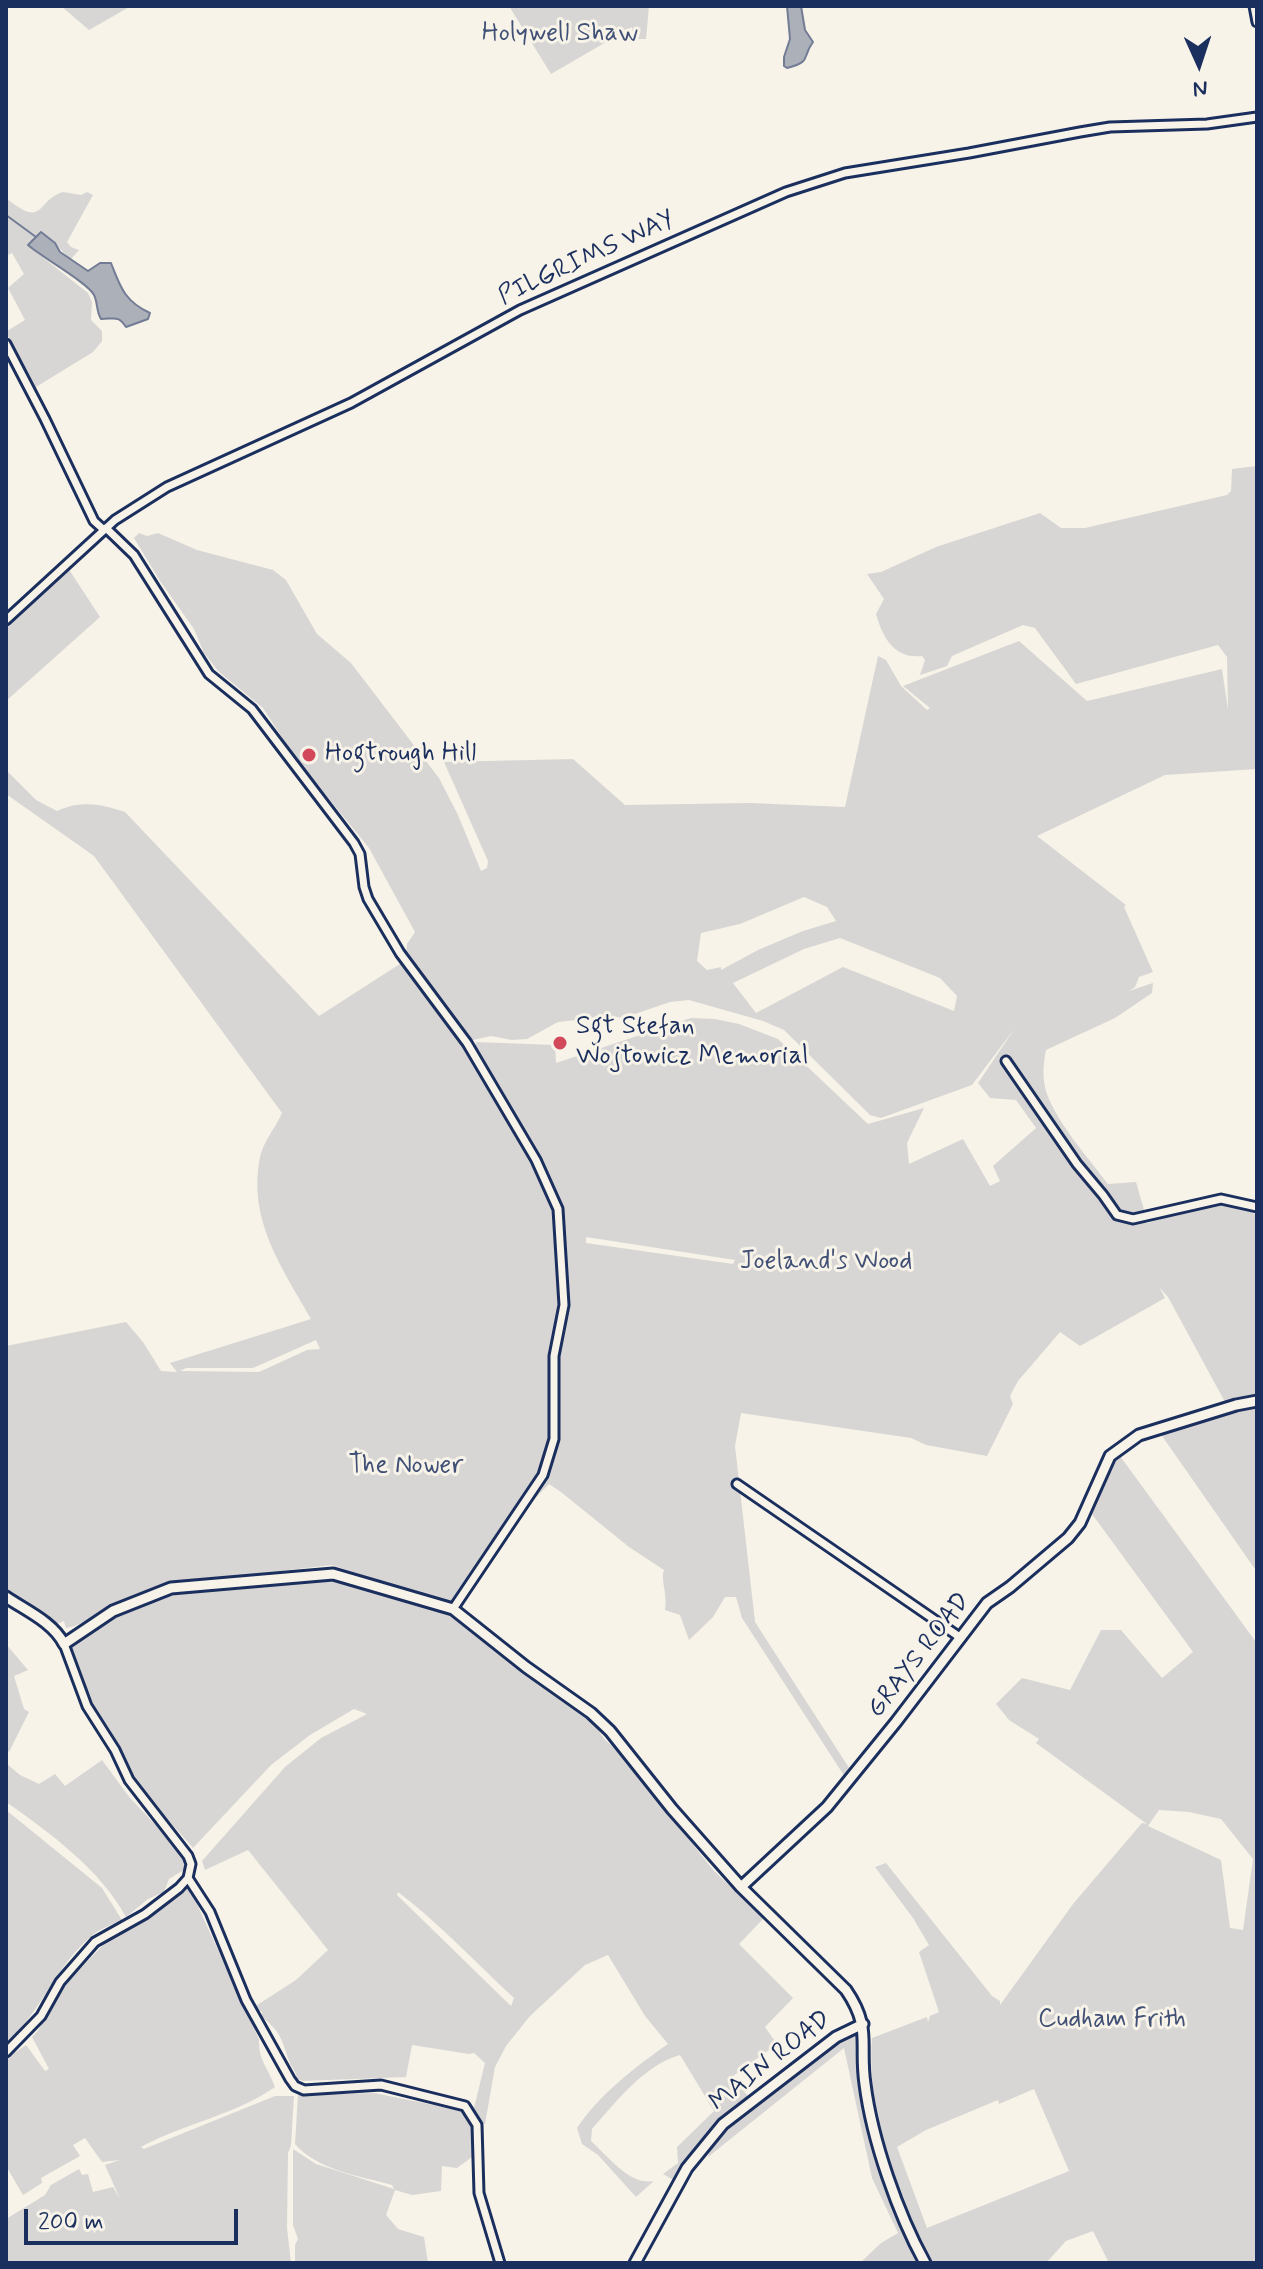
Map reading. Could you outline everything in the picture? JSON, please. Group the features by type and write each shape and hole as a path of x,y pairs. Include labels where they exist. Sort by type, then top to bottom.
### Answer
{"street":[{"path":"1254,6 1257,22"},
{"name":"PILGRIMS WAY","path":"6,620 128,509 167,487 351,403 520,310 786,192 845,173 1110,127 1207,124 1257,117"},
{"path":"6,344 94,521 134,555 209,674 252,709 354,843 360,854 368,899 400,953 467,1043 536,1160 558,1209 564,1305 554,1356 554,1439 543,1475 453,1609"},
{"path":"1006,1061 1077,1164 1117,1215 1133,1219 1221,1199 1257,1207"},
{"name":"GRAYS ROAD","path":"741,1887 827,1807 987,1603 1068,1538 1080,1523 1110,1456 1139,1435 1257,1401"},
{"path":"737,1484 961,1638"},
{"path":"64,1644 113,1611 171,1588 333,1574 453,1609 591,1713 610,1731 672,1809 741,1887 846,1990 856,2004 863,2024 864,2081 875,2134 913,2240 925,2263"},
{"path":"6,1597 59,1634 87,1706 115,1750 129,1780 191,1864 188,1878 179,1888 145,1914 95,1942 60,1982 41,2016 6,2052"},
{"path":"188,1878 210,1912 246,2000 295,2086 304,2090 381,2085 465,2106 470,2112 477,2125 479,2193 500,2263"},
{"name":"MAIN ROAD","path":"635,2263 687,2168 723,2124 836,2037 863,2024"}],"green space":[{"path":"61,6 131,6 89,30"},
{"name":"Holywell Shaw","path":"509,6 649,6 646,39 633,39 632,27 551,74"},
{"path":"63,192 93,195 67,242 79,250 70,260 57,245 36,252 88,293 92,302 91,320 102,331 102,341 93,352 36,387 7,334 25,320 8,288 24,274 12,253 6,256 6,198 28,212 34,212"},
{"name":"Joeland's Wood","path":"1257,466 1257,769 1165,775 1037,836 1126,905 1124,907 1153,972 1139,977 1135,987 1129,991 1153,983 1152,993 1115,1018 1046,1050 1044,1067 1047,1094 1066,1129 1108,1184 1136,1182 1145,1213 1118,1213 1062,1147 1115,1217 1148,1223 1203,1206 1231,1202 1257,1215 1257,1395 1225,1402 1168,1297 1159,1287 1165,1298 1080,1346 1060,1332 1018,1381 1010,1396 1013,1404 987,1456 926,1445 911,1438 741,1413 735,1446 755,1622 851,1771 845,1777 742,1618 736,1597 725,1597 713,1617 689,1640 680,1615 665,1610 664,1570 629,1547 561,1492 549,1484 520,1514 546,1479 558,1440 558,1358 567,1310 563,1211 539,1157 476,1050 476,1042 555,1045 556,1063 691,1018 739,1024 778,1039 868,1124 924,1108 907,1143 909,1164 963,1139 990,1186 1000,1181 993,1166 1036,1128 1016,1100 990,1098 978,1083 1015,1028 972,1085 881,1118 870,1115 784,1030 689,1000 670,1002 623,1018 611,1016 558,1022 527,1039 491,1036 473,1040 406,957 407,944 415,932 369,848 294,756 263,708 219,672 204,653 194,629 134,538 139,533 147,536 158,533 197,550 273,570 286,580 317,634 351,663 439,778 481,871 487,868 488,861 444,762 573,759 625,805 750,803 845,807 878,656 886,660 901,686 927,710 930,708 903,686 1019,641 1087,701 1222,669 1228,710 1227,657 1218,645 1076,684 1035,628 1023,625 952,656 947,666 920,675 925,660 922,656 904,654 886,639 876,614 884,599 867,574 881,572 936,547 1040,513 1061,528 1085,528 1227,495 1231,491 1232,469","holes":["804,897 827,907 836,921 758,950 721,970 721,967 707,970 697,961 701,933 740,924","840,938 940,978 957,996 954,1011 843,967 756,1013 733,983 804,949","586,1237 735,1260 733,1264 586,1243"]},
{"path":"68,568 100,617 6,701 6,625"},
{"name":"The Nower","path":"6,770 36,800 57,811 74,805 91,804 125,812 319,1016 403,962 464,1045 532,1163 554,1210 559,1303 550,1355 549,1438 539,1473 453,1605 332,1565 168,1584 66,1628 64,1621 55,1625 6,1592 6,1346 126,1322 161,1371 177,1372 170,1363 311,1319 270,1242 258,1201 260,1157 282,1113 94,856 6,794","holes":["316,1340 320,1349 307,1350 259,1372 180,1371 186,1368 253,1368"]},
{"path":"1257,1405 1257,1572 1160,1433"},
{"name":"Cudham Frith","path":"1120,1456 1256,1642 1257,2263 1109,2263 1093,2231 1066,2241 1046,2263 930,2263 906,2211 886,2154 874,2095 872,2038 927,2017 928,2022 930,2016 939,2012 919,1952 929,1945 875,1867 886,1863 992,1996 1000,2001 1000,2005 1073,1904 1142,1823 1147,1824 1036,1743 1039,1739 1009,1720 996,1704 1022,1678 1070,1690 1101,1630 1121,1630 1162,1678 1193,1652 1092,1514 1113,1462","holes":["1159,1810 1221,1819 1253,1859 1243,1930 1230,1928 1221,1860 1148,1826","1034,2089 1069,2171 927,2228 897,2147 926,2130 998,2100 999,2104"]},
{"path":"333,1578 448,1609 592,1721 714,1871 764,1918 739,1944 793,1998 765,2027 777,2044 733,2076 749,2098 697,2146 675,2181 663,2174 678,2163 677,2147 714,2111 680,2055 643,2076 592,2129 591,2141 620,2168 636,2179 654,2181 636,2197 598,2155 582,2144 577,2128 619,2082 668,2044 645,2016 608,1955 585,1965 530,2016 506,2046 495,2067 485,2124 480,2124 474,2108 485,2063 474,2053 412,2045 406,2077 297,2079 280,2037 262,2017 262,2012 254,2007 296,1980 328,1950 248,1850 205,1870 202,1861 285,1767 321,1738 367,1714 354,1709 310,1735 271,1765 193,1848 139,1787 109,1728 96,1712 89,1692 85,1694 75,1670 79,1667 71,1650 74,1643 112,1619 145,1603 180,1593","holes":["398,1892 514,1998 511,2006 397,1895"]},
{"path":"6,1644 28,1670 14,1676 24,1709 29,1712 9,1752 6,1749"},
{"path":"102,1760 130,1798 166,1836 187,1868 169,1879 164,1892 148,1899 126,1917 88,1868 56,1839 6,1802 6,1763 20,1775 39,1784 55,1774 65,1786"},
{"path":"6,1810 102,1888 122,1920 97,1932 81,1946 30,2017 6,2043"},
{"path":"189,1887 259,2039 262,2058 275,2087 243,2105 141,2147 144,2149 275,2096 294,2096 288,2153 287,2228 291,2263 6,2263 6,2219 45,2195 51,2185 79,2169 82,2175 88,2174 93,2192 113,2187 120,2199 105,2165 120,2160 102,2162 85,2138 73,2145 80,2156 41,2178 42,2183 23,2195 6,2166 6,2059 26,2045 45,2071 49,2069 32,2037 66,1984 105,1943 142,1923"},
{"path":"859,2034 859,2083 874,2146 917,2263 860,2263 881,2243 898,2233 872,2178 844,2048 708,2157 728,2131 769,2095 846,2036"},
{"path":"374,2093 464,2111 471,2123 472,2157 457,2168 442,2166 441,2191 412,2195 395,2190 386,2215 398,2229 424,2237 428,2263 295,2263 298,2239 293,2225 293,2149 316,2164 394,2189 392,2185 327,2166 304,2153 295,2144 298,2095"}],"shaded area":[{"path":"787,6 801,6 805,30 813,42 803,61 787,68 784,57 790,39"},
{"path":"41,232 55,243 60,252 88,271 100,263 111,263 124,292 150,313 148,319 126,327 118,319 101,319 90,290 28,245"}],"waterway":[{"path":"6,215 36,237"}],"place":[{"name":"Hogtrough Hill","path":"309,755"},
{"name":"Sgt Stefan Wojtowicz Memorial","path":"560,1043"}]}
